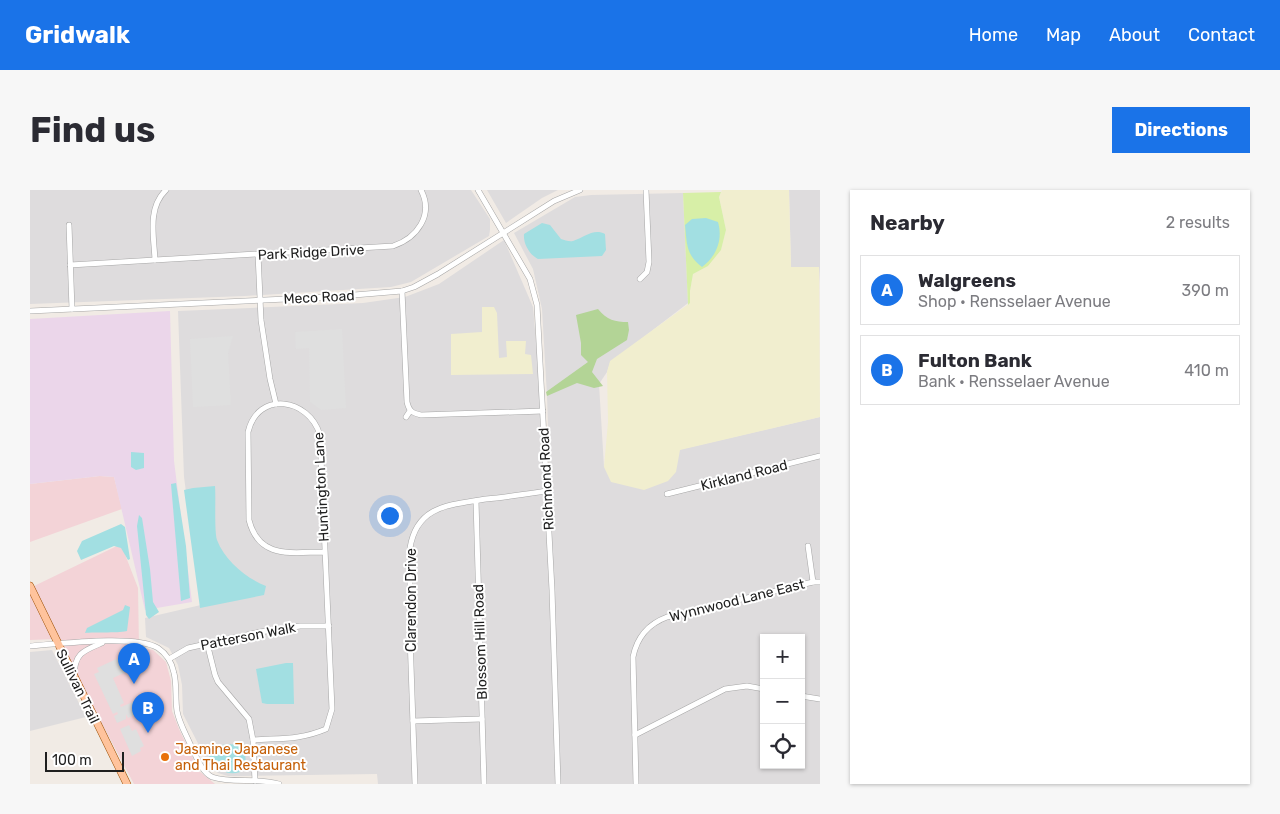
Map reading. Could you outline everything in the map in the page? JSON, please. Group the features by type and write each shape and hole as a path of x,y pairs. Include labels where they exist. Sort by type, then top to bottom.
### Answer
{"main road":[{"name":"Sullivan Trail","path":"30,587 127,784"}],"street":[{"path":"155,260 153,216 156,204 166,190"},
{"name":"Park Ridge Drive","path":"70,265 393,246 402,243 418,230 424,222 426,201 422,190"},
{"name":"Richmond Road","path":"478,190 530,279 536,296 547,491 558,784"},
{"name":"Meco Road","path":"30,311 402,292 438,274 554,201 580,190"},
{"path":"640,279 646,272 649,262 646,190"},
{"path":"69,225 72,309"},
{"path":"258,254 264,347 276,404"},
{"path":"402,292 407,402 412,413 421,415 543,410"},
{"name":"Huntington Lane","path":"253,740 303,737 326,728 332,702 320,435 313,419 305,411 286,404 270,405 253,419 248,432 249,520 252,532 258,541 275,551 324,552"},
{"path":"406,417 410,411"},
{"name":"Kirkland Road","path":"668,494 820,456"},
{"name":"Clarendon Drive","path":"415,784 410,626 410,548 412,537 420,522 441,506 547,491"},
{"name":"Blossom Hill Road","path":"476,501 484,784"},
{"path":"808,546 812,582"},
{"name":"Wynnwood Lane East","path":"635,735 633,657 639,637 654,623 667,617 812,582 820,582"},
{"name":"Patterson Walk","path":"169,659 188,648 207,643 289,627 329,626"},
{"path":"74,678 75,664 78,656 85,650 104,642"},
{"path":"30,646 104,642 144,643 158,648 169,659 175,674 177,713 182,727 200,764 207,773 211,777 227,782 255,781 279,784"},
{"path":"207,643 218,682 249,720 253,740 255,781"},
{"path":"636,784 635,735 725,689 747,686 760,688"},
{"path":"805,697 820,699"},
{"path":"413,721 482,719"}],"shaded area":[{"path":"30,190 471,190 490,219 490,230 489,236 411,282 391,287 245,296 30,304"},
{"path":"487,190 558,190 542,198 506,223"},
{"path":"722,190 789,190 791,267 819,267 820,417 680,450 676,472 668,481 644,490 611,482 604,467 608,422 607,372 610,361 690,303 693,274 708,266 721,250 726,230 719,197"},
{"path":"789,190 820,190 820,283 819,267 791,267"},
{"path":"683,193 688,303 610,363 607,372 599,384 604,467 820,417 820,784 560,784 547,396 542,309 533,269 514,233 575,197"},
{"path":"504,240 533,307 542,411 557,784 378,784 377,774 228,776 218,773 210,767 183,714 182,685 178,665 169,648 146,637 145,618 201,605 184,477 178,311 363,303 405,297 439,284"},
{"path":"482,307 494,307 497,313 499,358 507,357 506,341 526,341 525,354 531,355 533,374 451,375 451,334 482,332"},
{"path":"170,311 174,461 192,602 145,610 114,477 100,476 30,484 30,319"},
{"path":"342,329 346,408 321,410 310,402 309,348 296,349 295,332"},
{"path":"233,336 228,353 231,405 193,407 190,339"},
{"path":"100,476 114,477 122,509 30,542 30,484"},
{"path":"121,544 138,588 139,647 153,650 166,662 171,681 172,711 179,729 199,771 215,784 134,784 57,639 30,640 30,585 32,587"},
{"path":"52,650 86,717 30,731 30,652"},
{"path":"125,655 127,660 138,660 141,665 113,678 124,703 120,705 121,707 140,699 145,710 128,718 126,714 126,719 117,723 114,716 118,714 117,712 113,714 94,674 99,672 97,668"},
{"path":"129,725 132,731 136,729 144,746 140,748 141,751 132,756 120,729"}],"green space":[{"path":"721,192 719,197 726,230 721,250 708,266 693,274 690,303 688,305 683,193"},
{"path":"598,309 612,320 628,322 629,330 627,340 597,359 592,372 603,386 594,388 577,383 547,396 546,392 588,362 581,355 576,315"}],"water":[{"path":"706,218 718,222 720,235 718,247 712,258 702,267 690,253 685,225 692,219"},
{"path":"542,223 550,225 561,239 568,241 601,232 605,234 606,250 602,256 538,259 528,249 524,234"},
{"path":"131,452 144,453 144,468 136,470 131,467"},
{"path":"176,483 186,546 190,598 181,601 171,484"},
{"path":"215,486 216,535 221,548 237,568 266,586 264,595 200,608 184,490"},
{"path":"139,515 142,518 153,602 159,612 149,619 146,615 137,526"},
{"path":"121,524 125,527 130,559 128,560 121,548 114,546 81,560 77,551 82,541"},
{"path":"125,605 130,607 127,631 85,633 87,628 123,610"},
{"path":"293,663 294,704 262,703 256,669"},
{"path":"226,744 243,745 246,769 240,772 229,773 218,768 210,759 208,753 211,749"}],"place":[{"name":"Walgreens","path":"134,684"},
{"name":"Fulton Bank","path":"148,733"},
{"name":"Jasmine Japanese and Thai Restaurant","path":"165,757"}]}
